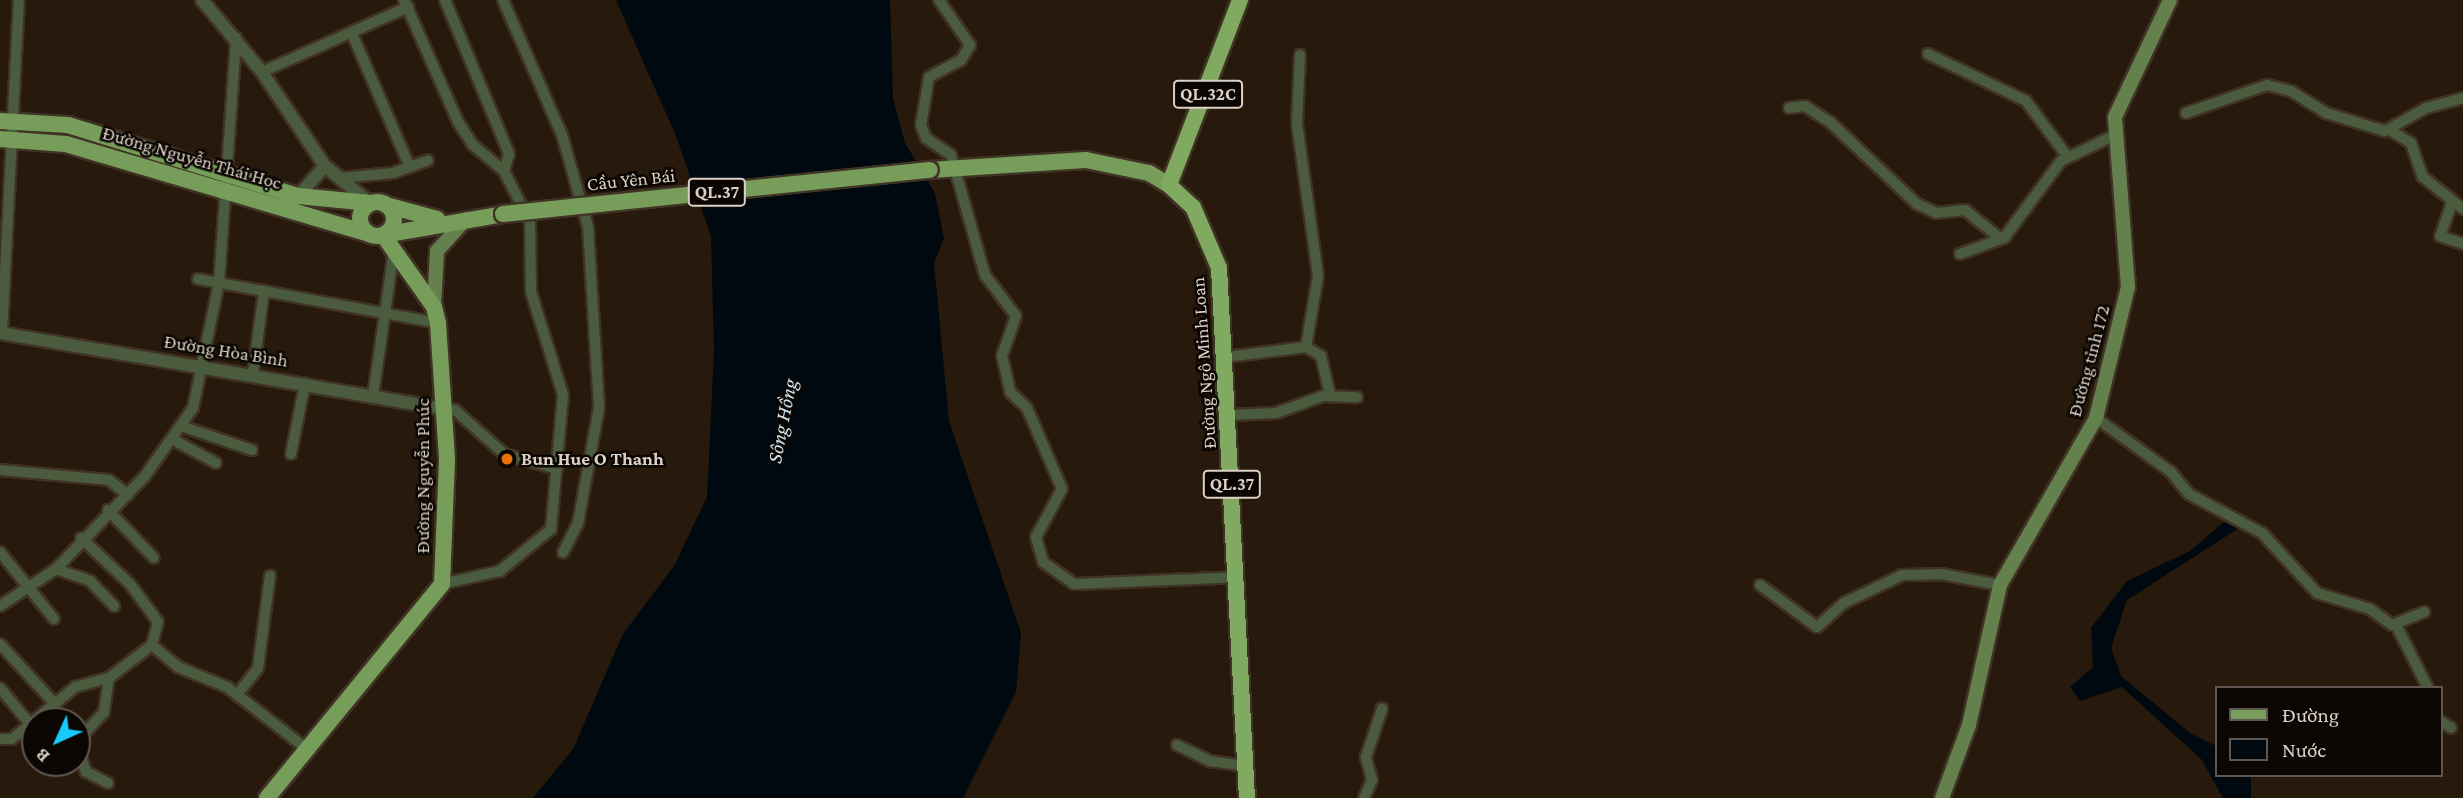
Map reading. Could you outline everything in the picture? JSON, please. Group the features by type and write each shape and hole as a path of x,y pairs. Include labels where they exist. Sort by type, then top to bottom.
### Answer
{"highway":[{"name":"QL.32C","path":"1169,185 1240,0"},
{"name":"Đường Ngô Minh Loan","path":"1169,185 1193,207 1219,268 1238,577 1247,798"}],"main road":[{"name":"Đường tỉnh 172","path":"1942,798 1969,725 2000,585 2096,418 2127,287 2113,136 2122,92 2170,0"},
{"name":"Đường Nguyễn Thái Học","path":"7,120 68,125 298,196 378,204 442,220"},
{"name":"Đường Nguyễn Thái Học","path":"7,138 66,144 376,234 442,220 503,214"},
{"name":"Đường Ngô Minh Loan","path":"930,170 1086,160 1149,173 1169,185"},
{"name":"Cầu Yên Bái","path":"503,214 930,170"},
{"path":"378,204 394,219 376,234 360,215 378,204"},
{"path":"434,307 437,251 468,218"},
{"name":"Đường Nguyễn Phúc","path":"376,234 394,250 434,307 438,323 445,409 442,584"},
{"path":"267,798 442,584"}],"street":[{"path":"1,333 7,120 19,0"},
{"path":"202,0 236,37 262,72 325,166 378,204"},
{"path":"445,0 509,154 504,171"},
{"path":"503,0 562,135 588,227 599,408 583,502 563,551"},
{"path":"939,0 970,45 961,60 929,77 921,125 957,169 985,275 1016,316 1002,356 1010,392 1027,408 1062,489 1036,537 1043,562 1074,584 1238,577"},
{"path":"262,72 353,36 406,4 458,122 473,145 504,171 530,222 531,292 563,395 554,519 544,537 500,571 442,584"},
{"path":"353,36 410,167"},
{"path":"2,603 56,569 108,510 128,495 193,408 205,366 219,283 220,189 236,37"},
{"path":"1928,54 2026,101 2067,156"},
{"path":"1300,55 1297,124 1318,276 1306,347"},
{"path":"2186,113 2267,85 2351,122 2390,130 2411,143 2423,177 2463,209"},
{"path":"2390,130 2426,108 2463,98"},
{"path":"1789,108 1805,106 1830,122 1917,204 1936,213 1965,210 2001,239"},
{"path":"1960,254 2001,239 2067,156 2113,136"},
{"path":"340,178 410,167 428,160"},
{"path":"298,196 325,166"},
{"path":"2452,202 2440,236 2463,244"},
{"path":"373,396 394,250"},
{"path":"198,279 438,323"},
{"path":"253,374 264,291"},
{"name":"Đường Hòa Bình","path":"1,333 253,374 445,409"},
{"path":"1226,357 1306,347 1321,356 1330,395"},
{"path":"291,454 305,383"},
{"path":"1228,415 1276,414 1330,395 1357,397"},
{"path":"445,409 455,410 504,454 557,469"},
{"path":"2096,418 2171,472 2189,494 2262,533 2317,593 2396,625 2427,686"},
{"path":"181,426 252,450"},
{"path":"172,439 216,463"},
{"path":"0,470 109,480 128,495"},
{"path":"108,510 154,558"},
{"path":"51,707 75,687 109,678 152,645 158,622 130,584 81,538"},
{"path":"0,552 30,584 54,620"},
{"path":"56,569 90,581 114,606"},
{"path":"1760,585 1817,626 1844,603 1902,575 2000,585"},
{"path":"237,695 258,667 270,576"},
{"path":"2396,625 2425,612"},
{"path":"0,645 55,704"},
{"path":"152,645 178,667 237,695 307,749"},
{"path":"108,783 86,772 79,750 80,738 104,712 109,678"},
{"path":"0,688 21,713"},
{"path":"1364,798 1372,780 1366,757 1382,709"},
{"path":"2442,722 2451,728"},
{"path":"1,738 12,739 21,732"},
{"path":"1177,745 1210,761 1245,766"}],"water":[{"name":"Sông Hồng","path":"616,0 890,0 893,98 905,143 935,193 944,239 934,263 949,421 1021,633 1016,692 963,798 533,798 573,749 623,634 674,566 707,497 714,350 711,236 676,136"},
{"path":"2225,521 2239,528 2127,600 2111,648 2121,676 2190,733 2214,745 2214,777 2251,777 2251,798 2223,798 2202,760 2122,687 2080,701 2070,687 2093,667 2091,628 2127,581 2190,551"}],"place":[{"name":"Bun Hue O Thanh","path":"507,459"}]}
